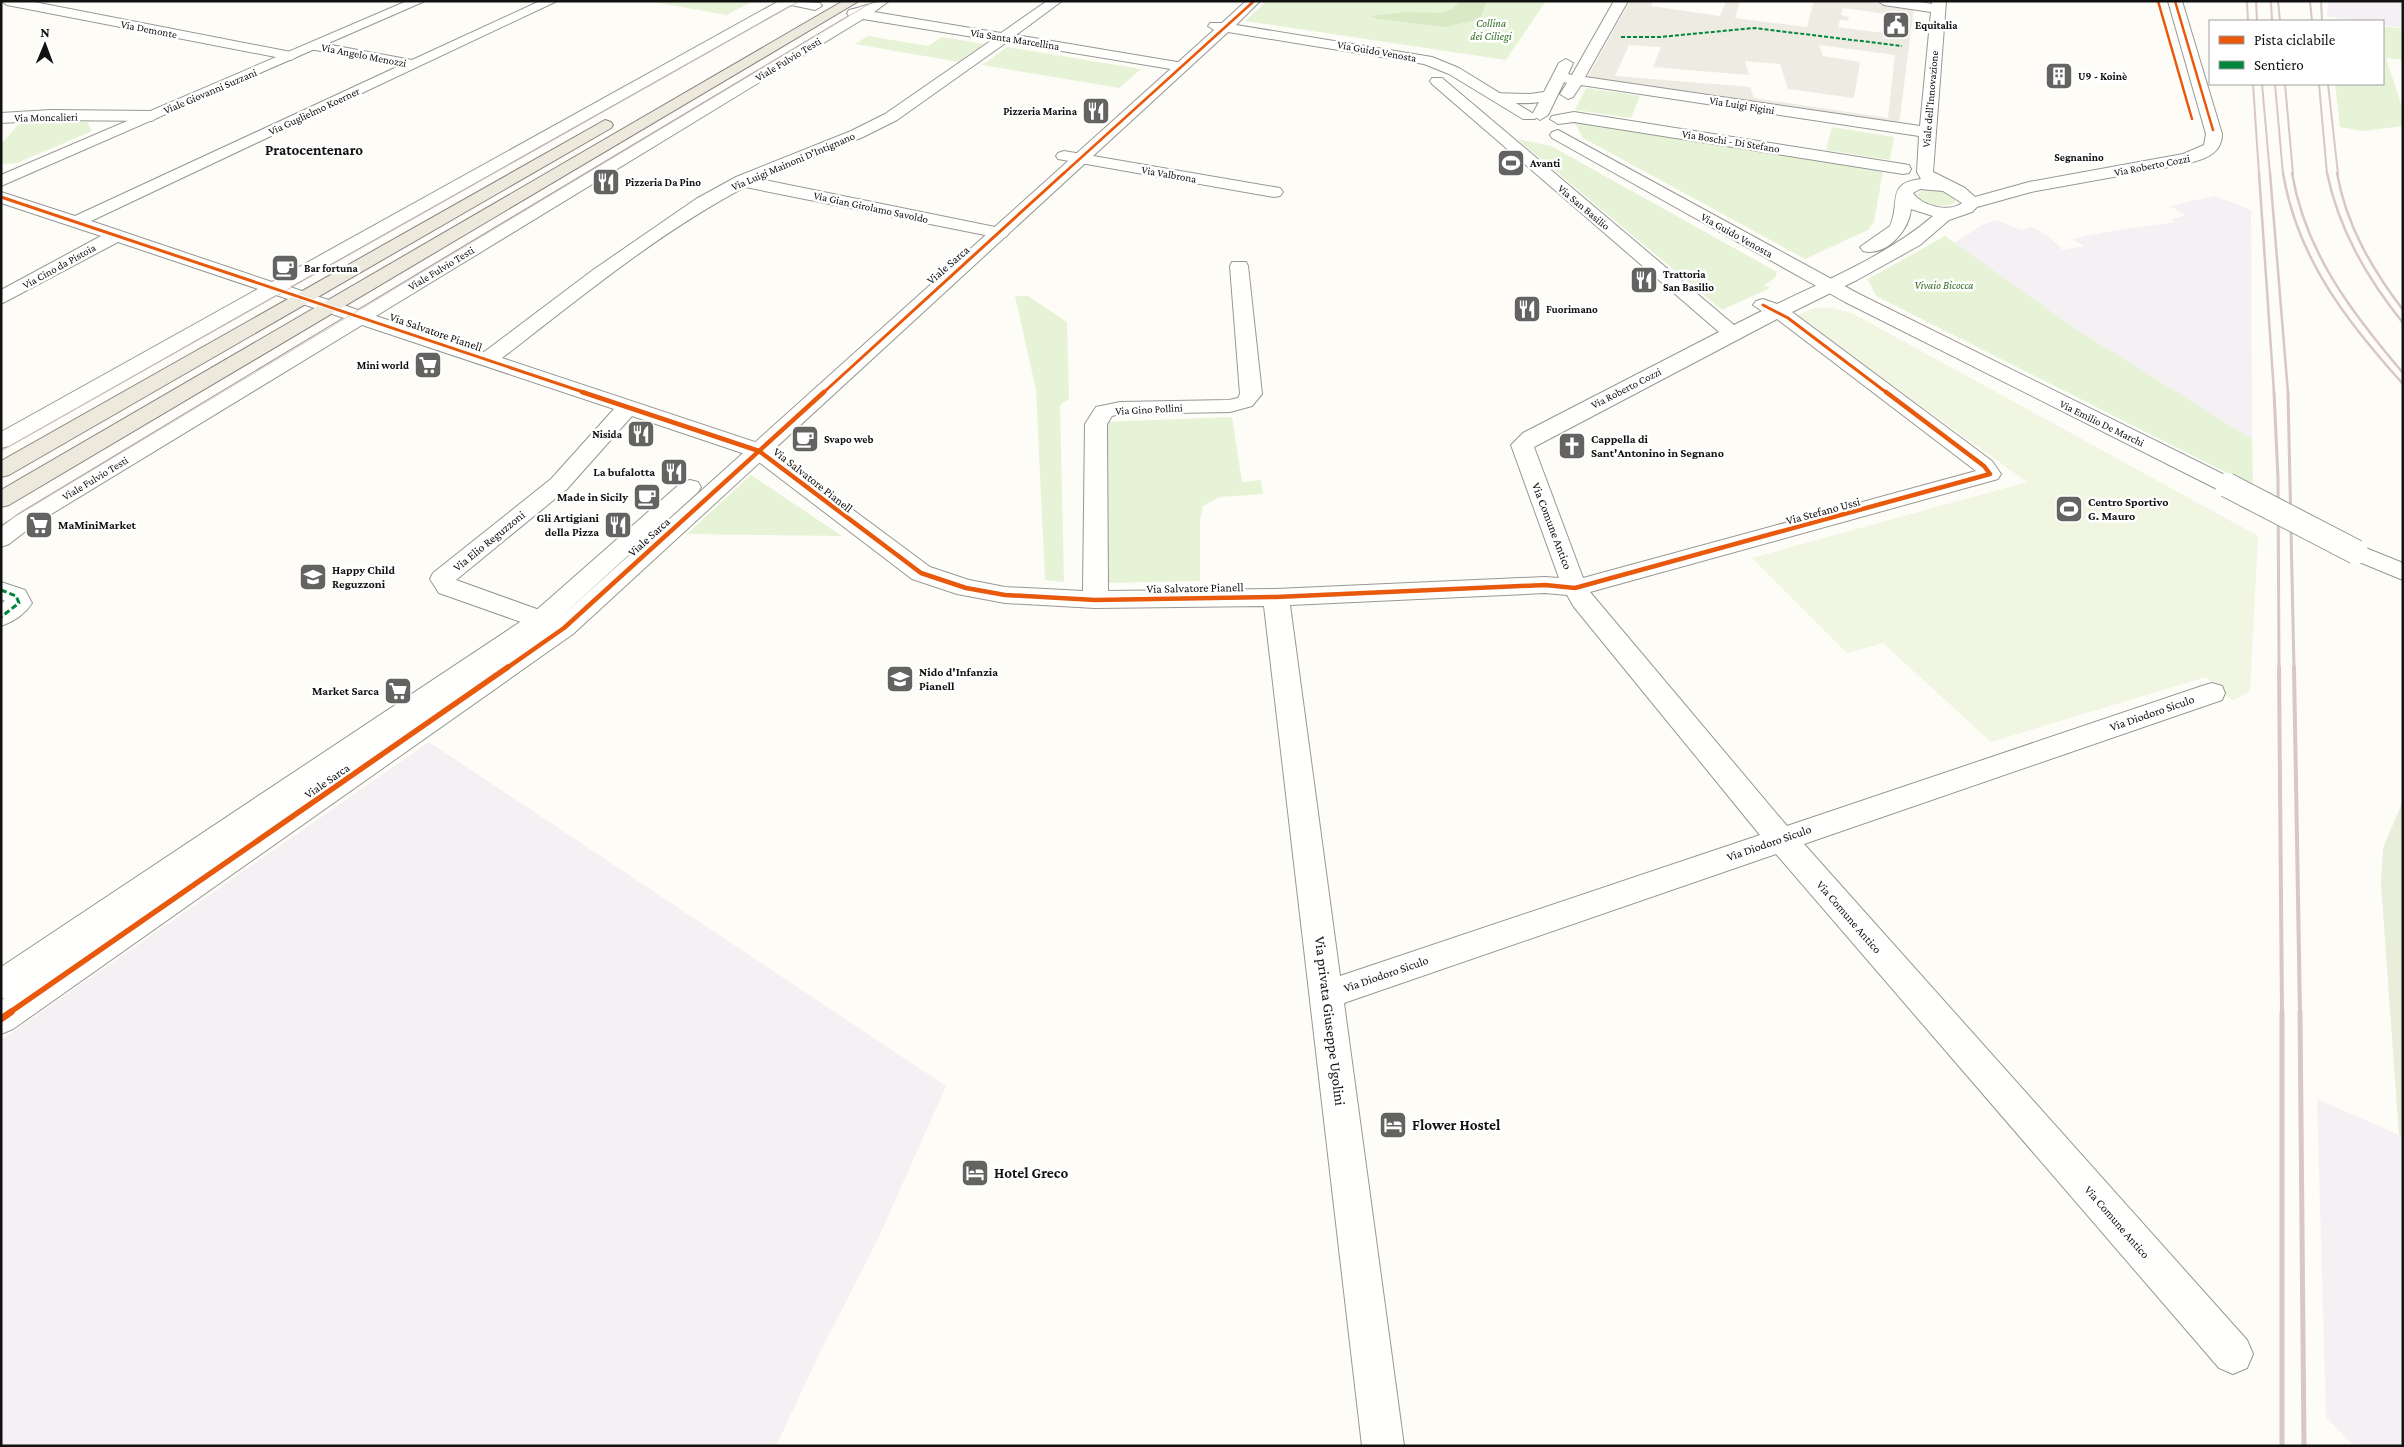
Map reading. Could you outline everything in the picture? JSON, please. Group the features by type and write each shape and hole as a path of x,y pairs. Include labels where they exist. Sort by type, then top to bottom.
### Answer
{"main road":[{"name":"Viale Fulvio Testi","path":"1,500 853,1"},
{"path":"752,42 819,4 838,10"},
{"path":"1,470 616,119"}],"street":[{"name":"Via Demonte","path":"7,1 291,56"},
{"name":"Viale Giovanni Suzzani","path":"1,181 419,1"},
{"name":"Via Guglielmo Koerner","path":"76,222 551,1"},
{"path":"1,441 789,1 819,4"},
{"name":"Viale Fulvio Testi","path":"1,539 27,519 883,1"},
{"name":"Via Luigi Mainoni D'Intignano","path":"488,359 666,227 702,203 742,181 884,122 916,102 1056,1"},
{"name":"Viale Sarca","path":"1,1019 552,624 990,231 1064,156 1238,1"},
{"name":"Viale Sarca","path":"990,231 1082,159 1254,1"},
{"path":"1544,124 1577,80 1621,1"},
{"path":"1884,1 1939,5"},
{"name":"Via Roberto Cozzi","path":"1908,190 1925,184 1974,189 2019,178 2167,152 2185,147 2194,136 2192,119 2158,1"},
{"name":"Via Roberto Cozzi","path":"1770,308 1830,286 1923,235 1950,212 1966,210 1971,203 2029,187 2185,159 2211,148 2214,143 2214,134 2175,1"},
{"path":"1921,21 1923,4"},
{"name":"Viale dell'Innovazione","path":"1939,5 1926,132 1925,172 1927,176 1949,187"},
{"name":"Via Santa Marcellina","path":"838,10 1167,64"},
{"name":"Via Guido Venosta","path":"1211,25 1427,60 1448,68 1830,286"},
{"name":"Via Angelo Menozzi","path":"315,46 414,65"},
{"path":"1544,124 1549,96 1574,51"},
{"path":"1167,64 1183,66"},
{"name":"Via Luigi Figini","path":"1558,77 1906,142 1926,132"},
{"name":"Via San Basilio","path":"1437,80 1732,333"},
{"path":"1497,96 1530,99 1549,96"},
{"name":"Via Moncalieri","path":"1,118 51,115 91,117 152,116"},
{"name":"Via Moncalieri","path":"91,117 119,130"},
{"name":"Via Boschi - Di Stefano","path":"1544,124 1574,117 1906,142"},
{"path":"1906,142 1908,201 1921,207 1950,212"},
{"name":"Via Valbrona","path":"1064,156 1274,192"},
{"name":"Via Gian Girolamo Savoldo","path":"742,181 990,231"},
{"path":"1949,187 1965,195 1971,203"},
{"path":"1908,190 1900,228 1923,235"},
{"name":"Via Salvatore Pianell","path":"1,197 749,447 922,573 966,588 1005,595 1095,600 1276,597 1545,585 1575,588"},
{"name":"Via Roberto Cozzi","path":"1522,445 1531,438 1732,333 1770,308 1811,276 1887,238 1900,228"},
{"name":"Via Cino da Pistoia","path":"1,298 117,235"},
{"name":"Via Gino Pollini","path":"1095,600 1096,424 1104,412 1120,408 1230,406 1245,402 1251,394 1239,266"},
{"name":"Via Emilio De Marchi","path":"1830,286 2227,485 2365,556 2403,578"},
{"name":"Via Stefano Ussi","path":"1575,588 1990,474 1984,466 1770,308"},
{"name":"Via Elio Reguzzoni","path":"552,624 448,587 442,579 559,484 628,406"},
{"name":"Via Comune Antico","path":"1522,445 1575,588 1590,608 1780,839 2233,1354"},
{"name":"Via Emilio De Marchi","path":"2365,556 2403,572"},
{"path":"1,590 19,599 16,606 1,617"},
{"name":"Via privata Giuseppe Ugolini","path":"1276,597 1383,1446"},
{"name":"Viale Sarca","path":"1,985 552,624"},
{"name":"Via Diodoro Siculo","path":"1326,995 2212,692"}],"shaded area":[{"path":"1630,1 1653,1 1651,6 1720,16 1726,1 1740,1 1735,18 1807,27 1814,1 1864,1 1914,8 1899,124 1587,78","holes":["1843,8 1886,14 1886,19 1901,21 1900,24 1893,23 1892,27 1900,28 1899,31 1884,29 1883,33 1838,27 1840,20 1848,21 1849,17 1841,15","1629,45 1661,47 1653,67 1749,75 1745,61 1780,64 1788,89 1854,98 1860,62 1823,56 1819,45 1895,55 1888,118 1754,98 1750,87 1615,76"]},
{"path":"2328,1 2403,1 2403,28 2384,25 2384,20 2352,20 2327,16"},
{"path":"2215,196 2251,210 2252,439 2073,327 1954,243 1982,225 1997,220 2021,230 2032,227 2048,236 2063,250 2084,246 2071,239 2176,222 2172,219 2186,215 2170,206"},
{"path":"429,742 946,1086 877,1241 822,1348 776,1446 1,1446 1,1040"},
{"path":"2317,1099 2399,1135 2403,1139 2403,1446 2358,1446 2350,1442 2326,1417"}],"green space":[{"path":"647,1 753,1 727,15"},
{"name":"Collina dei Ciliegi","path":"1267,1 1546,1 1506,60 1245,21"},
{"path":"1461,1 1487,1 1480,19 1444,27 1378,19 1370,16 1407,12 1442,13 1452,9"},
{"path":"2384,26 2403,29 2403,60 2386,58 2403,110 2403,126 2362,131 2340,127 2335,85 2384,85"},
{"path":"868,36 928,46 942,37 984,44 959,62 855,44"},
{"path":"1007,47 1141,69 1119,88 982,65"},
{"path":"1586,88 1640,96 1631,118 1575,110"},
{"path":"87,122 92,131 17,163 1,164 1,144 20,123"},
{"path":"1574,122 1883,171 1874,222 1868,230 1805,259 1583,138"},
{"path":"1832,127 1894,137 1890,160 1826,150"},
{"path":"1517,139 1551,146 1777,272 1775,278 1764,285 1770,288 1722,310"},
{"path":"1927,189 1940,190 1955,198 1955,203 1939,206 1924,202 1917,194"},
{"name":"Vivaio Bicocca","path":"1945,236 2073,327 2252,439 2253,486 1876,296 1868,279"},
{"path":"1015,296 1028,296 1067,322 1069,399 1060,405 1064,582 1045,580 1036,390"},
{"name":"Centro Sportivo G. Mauro","path":"1814,308 1832,308 1852,313 2258,536 2250,691 2233,701 2206,677 1991,742 1883,643 1847,653 1752,558 2027,482 1796,316"},
{"path":"1232,417 1242,482 1261,480 1263,494 1220,497 1203,506 1200,521 1200,581 1101,583 1101,422"},
{"path":"751,475 842,536 687,534"},
{"path":"2403,801 2403,1139 2399,1135 2381,884 2383,848"}],"tram line":[{"path":"1,451 800,1"},
{"path":"1,525 874,1"}],"railway":[{"path":"2247,1 2248,20"},
{"path":"2256,1 2257,20"},
{"path":"2271,1 2272,20"},
{"path":"2278,1 2280,20"},
{"path":"2310,1 2312,20"},
{"path":"2321,1 2322,20"},
{"path":"2253,85 2259,174"},
{"path":"2262,85 2270,174"},
{"path":"2275,85 2283,174"},
{"path":"2285,85 2293,174"},
{"path":"2319,85 2327,174"},
{"path":"2328,85 2338,174"},
{"path":"2259,173 2274,393"},
{"path":"2270,173 2288,393"},
{"path":"2283,173 2290,204 2312,261 2344,312 2382,361 2403,384"},
{"path":"2292,173 2298,202 2319,255 2333,280 2366,328 2403,373"},
{"path":"2327,173 2339,214 2356,252 2366,271 2403,323"},
{"path":"2337,173 2347,211 2362,246 2381,279 2403,310"},
{"path":"2274,392 2278,478 2279,668"},
{"path":"2288,392 2294,668"},
{"path":"2279,667 2282,1013"},
{"path":"2294,667 2300,1013"},
{"path":"2300,1012 2304,1446"},
{"path":"2282,1013 2282,1446"}],"marked path":[{"path":"1621,37 1660,37 1754,28 1902,46"},
{"path":"1,590 16,596 19,603 1,617"}],"cycle path":[{"path":"1,1019 564,628 1254,1"},
{"path":"2158,1 2192,119"},
{"path":"2175,1 2213,130"},
{"path":"1,197 759,451 921,573 966,588 1005,595 1095,600 1276,597 1545,585 1575,588 1990,474 1984,466 1788,318 1778,311 1763,305"}],"place":[{"name":"Equitalia","path":"1896,25"},
{"name":"U9 - Koinè","path":"2059,76"},
{"name":"Pizzeria Marina","path":"1096,111"},
{"name":"Avanti","path":"1511,163"},
{"name":"Pizzeria Da Pino","path":"606,182"},
{"name":"Bar fortuna","path":"285,268"},
{"name":"Trattoria San Basilio","path":"1644,280"},
{"name":"Fuorimano","path":"1527,309"},
{"name":"Mini world","path":"428,365"},
{"name":"Nisida","path":"641,434"},
{"name":"Svapo web","path":"805,439"},
{"name":"Cappella di Sant'Antonino in Segnano","path":"1572,446"},
{"name":"La bufalotta","path":"674,472"},
{"name":"Made in Sicily","path":"647,497"},
{"name":"Centro Sportivo G. Mauro","path":"2069,509"},
{"name":"MaMiniMarket","path":"39,525"},
{"name":"Gli Artigiani della Pizza","path":"618,525"},
{"name":"Happy Child Reguzzoni","path":"313,577"},
{"name":"Nido d'Infanzia Pianell","path":"900,679"},
{"name":"Market Sarca","path":"398,691"},
{"name":"Flower Hostel","path":"1393,1125"},
{"name":"Hotel Greco","path":"975,1173"}],"district":[{"name":"Pratocentenaro","path":"314,150"},
{"name":"Segnanino","path":"2079,157"}]}
